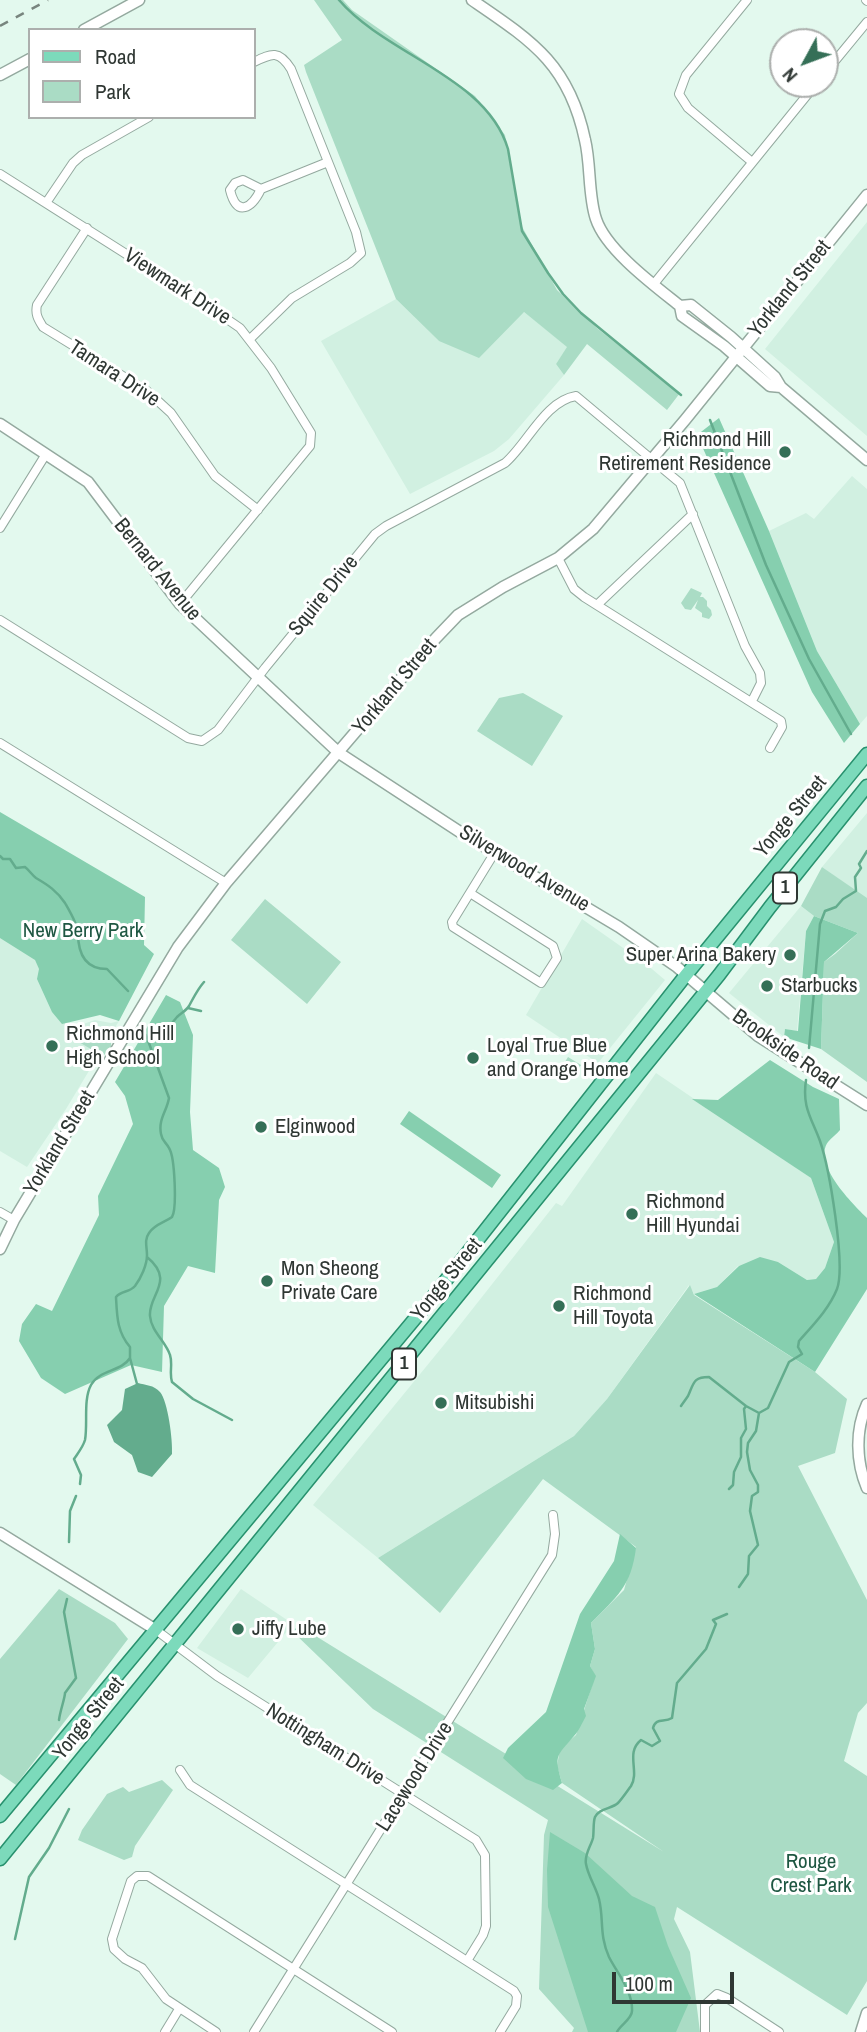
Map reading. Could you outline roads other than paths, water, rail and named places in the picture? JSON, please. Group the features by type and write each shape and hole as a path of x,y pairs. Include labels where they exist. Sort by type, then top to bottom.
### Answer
{"main road":[{"name":"Yonge Street","path":"0,1816 428,1303 686,975 867,754"},
{"name":"Yonge Street","path":"0,1859 705,991 867,786"}],"street":[{"path":"88,28 139,0"},
{"path":"472,0 514,29 553,63 573,97 586,141 596,220 616,250 680,306 691,305 738,353 775,377 781,387 867,460"},
{"path":"747,0 686,75 680,94 688,108 752,162"},
{"path":"839,56 867,22"},
{"path":"250,339 292,299 350,263 360,253 358,236 287,62 278,55 266,56 256,61"},
{"path":"0,75 28,60"},
{"path":"653,285 805,98"},
{"path":"46,203 73,163 82,155 145,119"},
{"path":"261,189 328,162"},
{"name":"Viewmark Drive","path":"0,174 225,317 250,339 311,433 310,446 180,604"},
{"name":"Yorkland Street","path":"0,1249 14,1220 178,947 226,883 458,615 558,558 593,529 867,195"},
{"name":"Tamara Drive","path":"88,228 37,305 36,313 43,327 162,403 215,476 258,510"},
{"name":"Squire Drive","path":"0,620 188,738 202,741 218,730 375,534 505,463 517,453 558,402 576,396 652,458"},
{"name":"Bernard Avenue","path":"0,424 88,482 180,604 339,753"},
{"path":"0,528 46,454"},
{"path":"652,458 680,483 746,646 760,673 761,683 752,701"},
{"path":"598,604 693,514"},
{"path":"558,558 574,589 781,721 782,727 770,748"},
{"path":"0,743 226,883"},
{"name":"Silverwood Avenue","path":"339,753 387,786 595,911 705,991"},
{"path":"470,893 554,946 557,958 541,984 455,929 452,922 495,852"},
{"name":"Brookside Road","path":"705,991 758,1036 867,1105"},
{"path":"0,1212 14,1220"},
{"path":"867,1404 862,1418 859,1447 861,1472 867,1488"},
{"name":"Lacewood Drive","path":"254,2032 552,1555 555,1534 553,1515"},
{"path":"0,1533 156,1630"},
{"name":"Nottingham Drive","path":"156,1630 217,1676 476,1840 485,1855 485,1926 483,1935 467,1961"},
{"path":"180,1770 190,1786 514,1992 517,1996 516,2006 500,2032"},
{"path":"216,2032 179,2009 158,1991 151,1977 142,1968 114,1949 112,1940 131,1881 136,1876 148,1876 393,2032"},
{"path":"705,2032 703,2011 705,2005 717,1994 779,2032"},
{"path":"165,2032 179,2009"},
{"path":"861,2032 867,2013"}],"waterway":[{"path":"339,0 382,36 458,85 479,103 497,124 508,149 522,231 548,273 581,313 681,395"},
{"path":"710,420 766,565 809,659 851,734"},
{"path":"809,1048 820,924 825,911 836,907 856,891 855,877 867,851"},
{"path":"0,856 10,859 16,868 25,867 59,895 75,922 79,947 84,958 93,966 107,969 128,991"},
{"path":"149,1041 166,1032 188,1008 204,982"},
{"path":"188,1008 201,1011"},
{"path":"137,1384 130,1347 122,1336 119,1324 116,1297 135,1286 147,1259 147,1236 154,1228 172,1217 175,1194 171,1153 160,1129 169,1098 146,1035"},
{"path":"739,1587 748,1574 749,1556 758,1545 750,1511 752,1496 758,1492 758,1485 750,1470 748,1443 756,1431 759,1413 768,1408 789,1362 802,1354 798,1347 799,1341 830,1303 839,1277 838,1238 832,1193 820,1141 806,1105 806,1080"},
{"path":"147,1257 159,1273 159,1288 150,1308 150,1316 153,1327 170,1355 172,1382 193,1399 232,1420"},
{"path":"80,1484 81,1475 74,1459 85,1440 86,1405 91,1385 100,1376 121,1366 130,1358"},
{"path":"681,1406 695,1382 709,1377 759,1413"},
{"path":"729,1489 733,1485 734,1472 741,1457 741,1438 746,1429 746,1406"},
{"path":"69,1542 70,1511 76,1496"},
{"path":"59,1720 65,1693 76,1678 64,1612 67,1599"},
{"path":"617,2032 630,2017 632,2004 606,1949 599,1899 586,1864 593,1838 594,1819 599,1812 618,1803 631,1786 636,1745 641,1740 652,1746 660,1741 654,1725 658,1721 672,1718 677,1683 706,1649 716,1624 713,1620 727,1614"},
{"path":"15,1939 29,1877 49,1848 69,1809"}],"railway":[{"path":"0,26 48,0"}],"place":[{"name":"Richmond Hill Retirement Residence","path":"785,452"},
{"name":"Super Arina Bakery","path":"790,955"},
{"name":"Starbucks","path":"767,986"},
{"name":"Richmond Hill High School","path":"52,1046"},
{"name":"Loyal True Blue and Orange Home","path":"473,1058"},
{"name":"Elginwood","path":"261,1127"},
{"name":"Richmond Hill Hyundai","path":"632,1214"},
{"name":"Mon Sheong Private Care","path":"267,1281"},
{"name":"Richmond Hill Toyota","path":"559,1306"},
{"name":"Mitsubishi","path":"441,1403"},
{"name":"Jiffy Lube","path":"238,1629"}],"park label":[{"name":"New Berry Park","path":"83,931"},
{"name":"Rouge Crest Park","path":"811,1874"}]}
